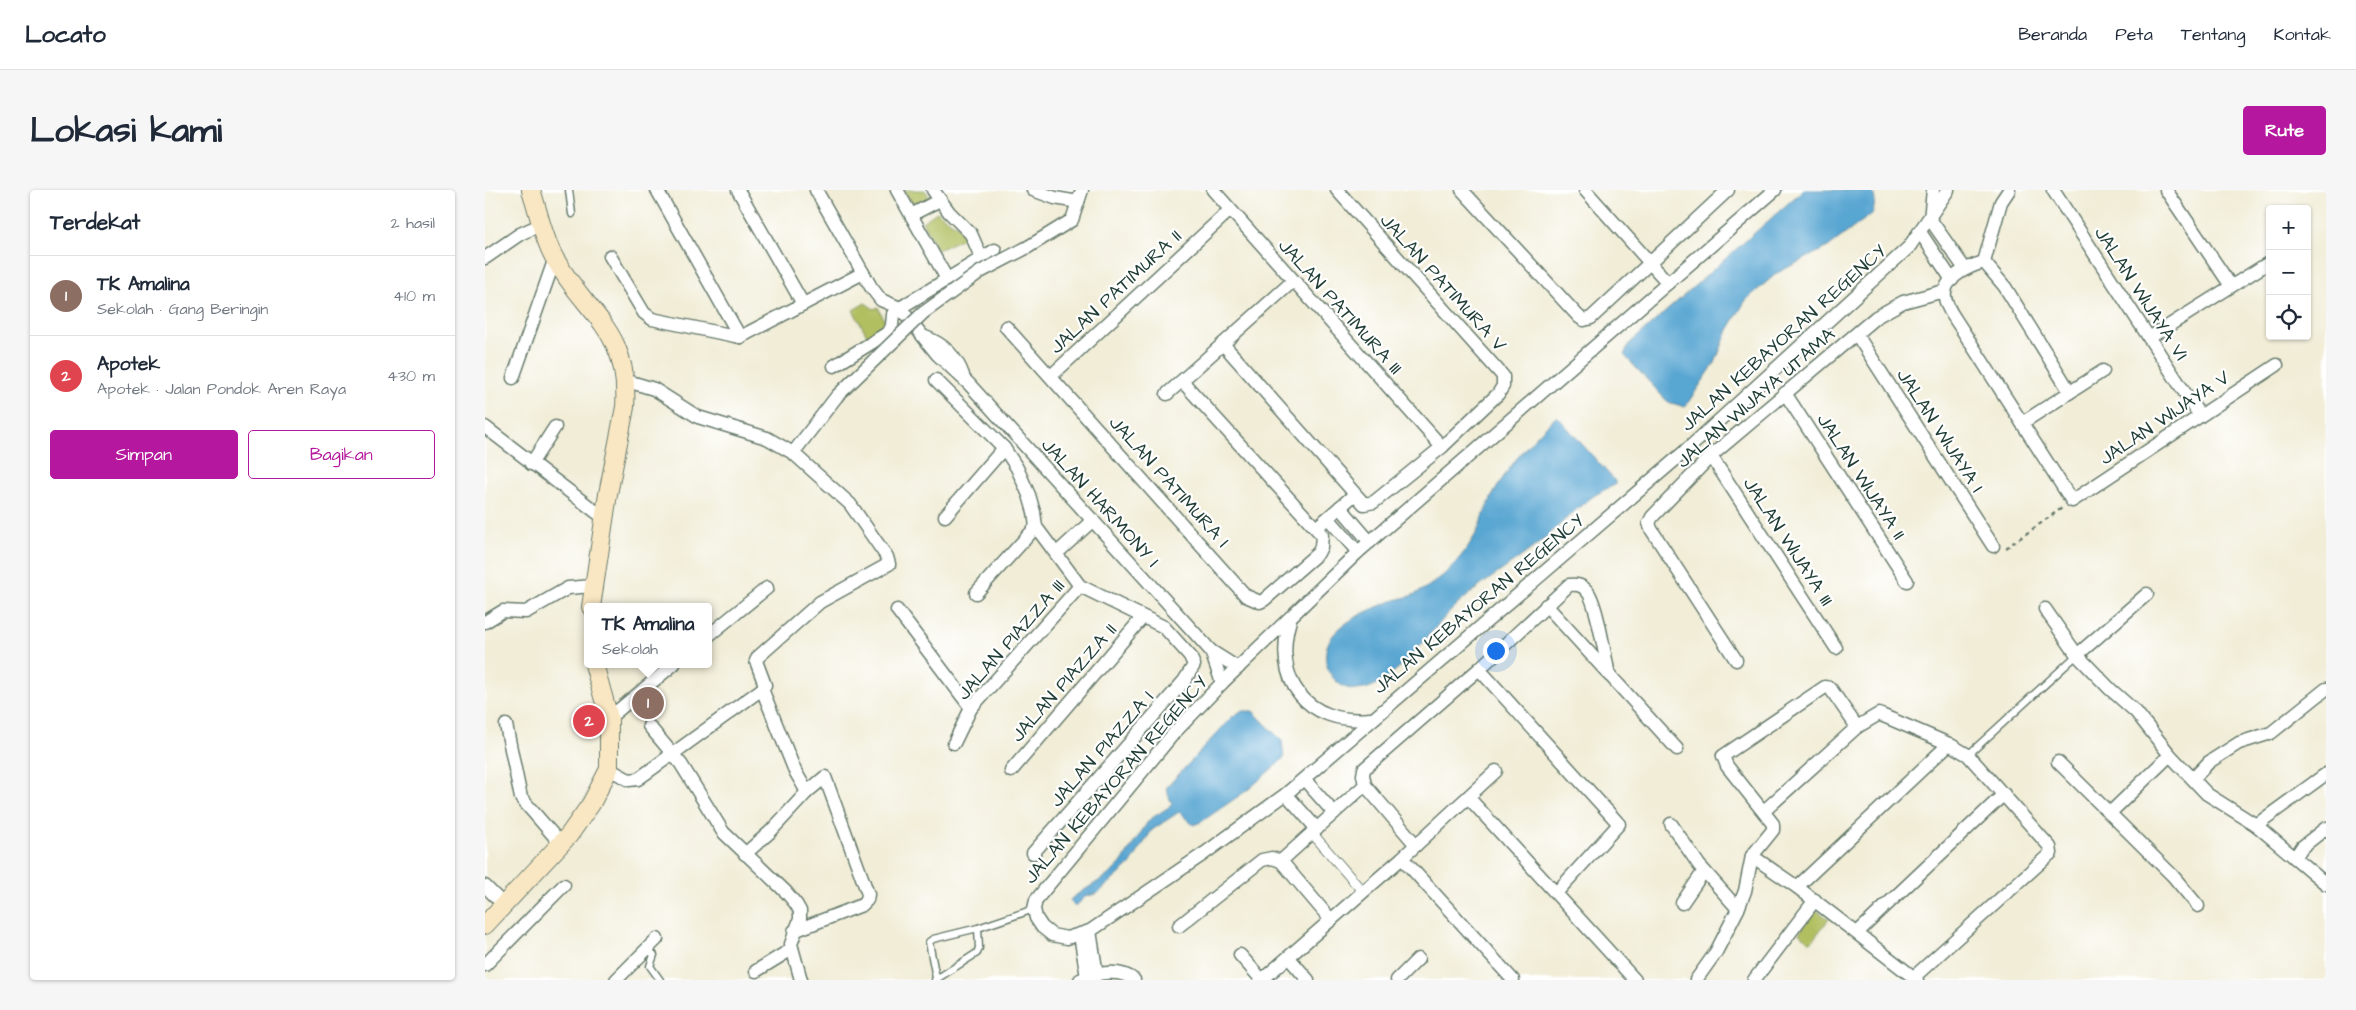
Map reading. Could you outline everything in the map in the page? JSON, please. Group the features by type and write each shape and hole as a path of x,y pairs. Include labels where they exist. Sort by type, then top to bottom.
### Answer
{"main road":[{"path":"532,190 541,224 555,258 615,341 622,360 625,380 625,407 604,518 591,603"},
{"path":"485,925 561,844 591,804 609,769 609,718 595,668"}],"street":[{"path":"657,190 740,337"},
{"path":"739,190 803,304"},
{"name":"JALAN HARMONY I","path":"816,190 863,273 881,300 900,308 925,337 940,343 952,355 959,366 963,378 1211,651 1238,668"},
{"path":"897,190 947,278"},
{"path":"793,453 837,396 923,313 980,272 1028,247 1072,220 1080,196 1055,198 1033,190"},
{"name":"JALAN PATIMURA III","path":"1213,190 1442,446"},
{"name":"JALAN PATIMURA V","path":"1337,190 1503,376 1503,386 1497,394 1442,446"},
{"path":"1462,190 1579,317 1584,320 1591,318 1652,264 1721,192"},
{"path":"1585,190 1668,283"},
{"name":"JALAN KEBAYORAN REGENCY","path":"1775,190 1358,552 1290,620 1222,683 1174,733 1036,900 1034,909 1036,918 1042,928 1052,935 1067,938 1085,933 1205,853 1304,779 1370,719 1690,447 1909,247 1930,219 1948,190"},
{"path":"1933,190 1930,219 1965,269"},
{"path":"1984,262 2001,202 2009,190"},
{"name":"JALAN WIJAYA VI","path":"2053,190 2200,416"},
{"path":"2166,190 2231,286"},
{"path":"911,215 933,196 971,234 981,257"},
{"name":"JALAN PATIMURA II","path":"1006,327 1051,376 1230,210"},
{"path":"485,258 520,234 541,224"},
{"path":"1920,232 1952,280"},
{"path":"835,366 889,332 892,326 893,314 900,308 995,250"},
{"path":"610,256 644,313 652,319 740,337 863,273"},
{"path":"513,378 555,258"},
{"path":"1984,262 1965,269 1952,280 1944,291 1948,306 2072,501"},
{"path":"1984,262 2005,287 2070,392"},
{"path":"2149,338 2266,264"},
{"path":"1167,394 1293,281"},
{"name":"JALAN WIJAYA UTAMA","path":"1736,660 1651,529 1649,523 1652,517 1711,456 1857,335 1876,317 1903,302 1944,291"},
{"name":"JALAN WIJAYA I","path":"1857,335 1993,546"},
{"path":"1223,344 1363,504 1369,505 1374,502 1442,446"},
{"name":"JALAN WIJAYA V","path":"2072,501 2277,365"},
{"path":"2022,422 2103,370"},
{"name":"JALAN PATIMURA I","path":"1051,376 1246,596 1256,602 1265,600 1318,554 1322,541 1321,535 1316,528"},
{"path":"609,769 634,780 762,690 765,685 756,661 758,657 820,602 889,564 887,557 850,504 793,453 767,438 698,418 655,389 625,380"},
{"path":"936,380 1004,448 1017,468 1029,495 1036,527 1080,586 1143,618"},
{"path":"1182,381 1316,528 1354,495"},
{"name":"JALAN WIJAYA II","path":"1785,393 1907,581"},
{"path":"531,464 555,427"},
{"path":"486,431 604,518"},
{"path":"945,516 1004,448"},
{"name":"JALAN WIJAYA III","path":"1711,456 1836,648"},
{"path":"1340,507 1370,542"},
{"path":"1328,518 1358,552"},
{"path":"1056,554 1093,520"},
{"path":"976,593 1036,527"},
{"path":"1416,845 1365,785 1364,769 1479,669 1563,589 1572,584 1578,584 1587,591 1592,599 1609,675"},
{"path":"485,622 503,611 526,612 568,588 593,586"},
{"name":"JALAN PIAZZA III","path":"954,743 971,708 1080,586"},
{"path":"712,633 767,588"},
{"path":"2077,655 2147,594"},
{"path":"1546,606 1677,750"},
{"path":"2045,608 2077,655 2110,689 2136,712 2170,755 2215,801 2256,825 2326,884"},
{"path":"897,610 971,708"},
{"name":"JALAN PIAZZA I","path":"1033,853 1184,681 1194,665 1190,656 1164,627 1143,618"},
{"name":"JALAN PIAZZA II","path":"1011,771 1143,618"},
{"path":"1290,620 1285,637 1284,654 1291,679 1306,701 1319,712 1336,718 1353,721 1370,719"},
{"name":"JALAN HARMONY I","path":"1211,651 1222,683"},
{"path":"609,718 669,668"},
{"path":"1479,669 1619,824 1556,893"},
{"path":"1696,980 1712,959 1738,909 1745,891 1752,856 1774,828 1764,811 1727,766 1723,758 1724,755 1825,687 1830,688 1857,727"},
{"path":"2193,779 2209,762 2239,743 2271,733 2326,689"},
{"path":"762,690 795,771 807,792"},
{"path":"1752,856 1815,900 1915,979 2051,852 2049,847 2004,794 1968,755 1949,744 1879,714 1857,727 1764,811"},
{"path":"506,726 521,798 561,844"},
{"path":"649,726 672,753 723,832 786,892 796,904 801,914 792,941 801,980"},
{"path":"1797,887 1949,744"},
{"path":"2110,813 2170,755"},
{"path":"2058,762 2173,876 2198,906"},
{"path":"1240,955 1262,980 1402,858 1496,771"},
{"path":"2256,825 2326,774"},
{"path":"745,854 771,832 807,792 825,777 866,886 868,897 862,905 792,941 756,971"},
{"path":"1304,779 1334,813"},
{"path":"1281,861 1365,785"},
{"path":"1285,794 1363,892"},
{"path":"1857,933 2004,794"},
{"path":"1468,797 1635,980"},
{"path":"1671,824 1704,870 1738,909"},
{"path":"2295,858 2302,847 2326,828"},
{"path":"1179,926 1262,860 1272,858 1281,861 1331,920"},
{"path":"1402,858 1513,980"},
{"path":"1682,903 1704,870"},
{"path":"485,965 564,885"},
{"path":"485,886 504,905"},
{"path":"1754,980 1815,900"},
{"path":"1085,933 1088,977 1127,974 1134,980"},
{"path":"616,980 657,939"},
{"path":"1289,958 1308,980"},
{"path":"1397,980 1418,959"}],"lane":[{"path":"569,190 572,214"},
{"path":"1968,755 2077,655"},
{"path":"978,928 979,948 977,953 936,979 929,942 933,939 978,928 1034,909"},
{"path":"647,948 653,955 650,966 660,980"}],"path":[{"path":"1993,546 1997,549 2008,548 2072,501"}],"green space":[{"path":"904,190 925,190 931,199 914,208"},
{"path":"937,212 959,227 965,237 938,250 922,222"},
{"path":"865,303 874,309 878,307 884,319 883,329 868,337 853,310"},
{"path":"1816,910 1829,919 1811,942 1799,933"}],"water":[{"path":"1803,190 1873,190 1875,201 1873,213 1828,247 1777,273 1746,300 1728,330 1715,363 1685,407 1668,402 1624,355 1629,344"},
{"path":"1557,416 1615,481 1615,485 1595,495 1532,549 1481,585 1457,605 1413,654 1384,680 1360,690 1340,685 1330,674 1327,667 1326,652 1331,638 1351,620 1395,600 1417,593 1450,569 1474,537 1493,495 1508,470 1531,441"},
{"path":"1241,711 1253,711 1282,741 1284,758 1249,789 1201,822 1193,825 1179,812 1152,830 1130,865 1098,893 1085,897 1075,907 1070,900 1110,874 1121,863 1149,820 1172,805 1166,788 1232,717"}],"place":[{"name":"TK Amalina","path":"648,703"},
{"name":"Apotek","path":"589,721"}]}
